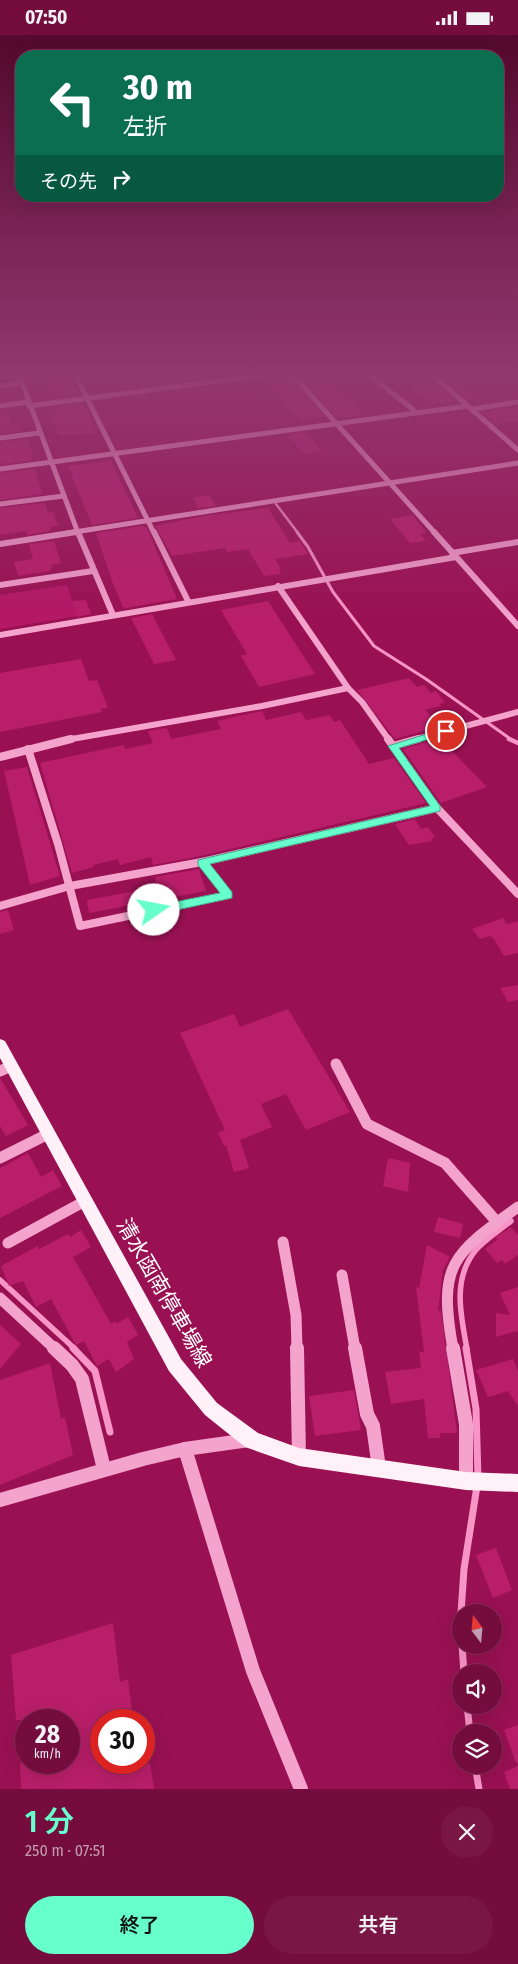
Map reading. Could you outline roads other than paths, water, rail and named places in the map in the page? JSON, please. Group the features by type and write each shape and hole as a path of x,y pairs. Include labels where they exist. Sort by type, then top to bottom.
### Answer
{"main road":[{"name":"清水函南停車場線","path":"0,1045 6,1069 48,1134 175,1365 211,1409 252,1440 299,1457 466,1481 518,1483"}],"street":[{"path":"48,454 93,571 113,615"},
{"path":"0,469 115,454 188,601"},
{"path":"364,454 518,626"},
{"path":"0,544 518,463"},
{"path":"0,504 64,496"},
{"path":"0,635 518,543"},
{"path":"0,585 93,571"},
{"path":"278,585 348,688 362,703 437,808 518,893"},
{"path":"0,757 28,749 210,713 289,702 348,688"},
{"path":"393,746 518,712"},
{"path":"28,749 70,886 80,926 228,895 202,862"},
{"path":"0,906 70,886 202,862 437,808"},
{"path":"336,1064 367,1124 445,1163 497,1222"},
{"path":"0,1158 48,1134"},
{"path":"8,1243 86,1201"},
{"path":"466,1481 466,1417 448,1307 447,1283 449,1274 466,1247 518,1207"},
{"path":"283,1242 296,1315 299,1457"},
{"path":"342,1275 367,1414 373,1426 379,1468"},
{"path":"0,1298 72,1365 82,1379 104,1469"},
{"path":"0,1499 104,1469 185,1449 252,1440"},
{"path":"185,1449 253,1671 301,1789"}],"waterway":[{"path":"276,504 298,533"},
{"path":"297,532 308,547 333,592 374,646 426,679 512,740"},
{"path":"509,739 518,743"},
{"path":"467,1349 460,1299 463,1274 475,1251 487,1239 511,1221"},
{"path":"0,1280 75,1349"},
{"path":"73,1348 95,1371 110,1432"},
{"path":"466,1348 476,1409 478,1478"},
{"path":"462,1604 464,1569 477,1486"},
{"path":"463,1654 463,1664"},
{"path":"468,1714 469,1724"},
{"path":"476,1774 479,1789"}]}
